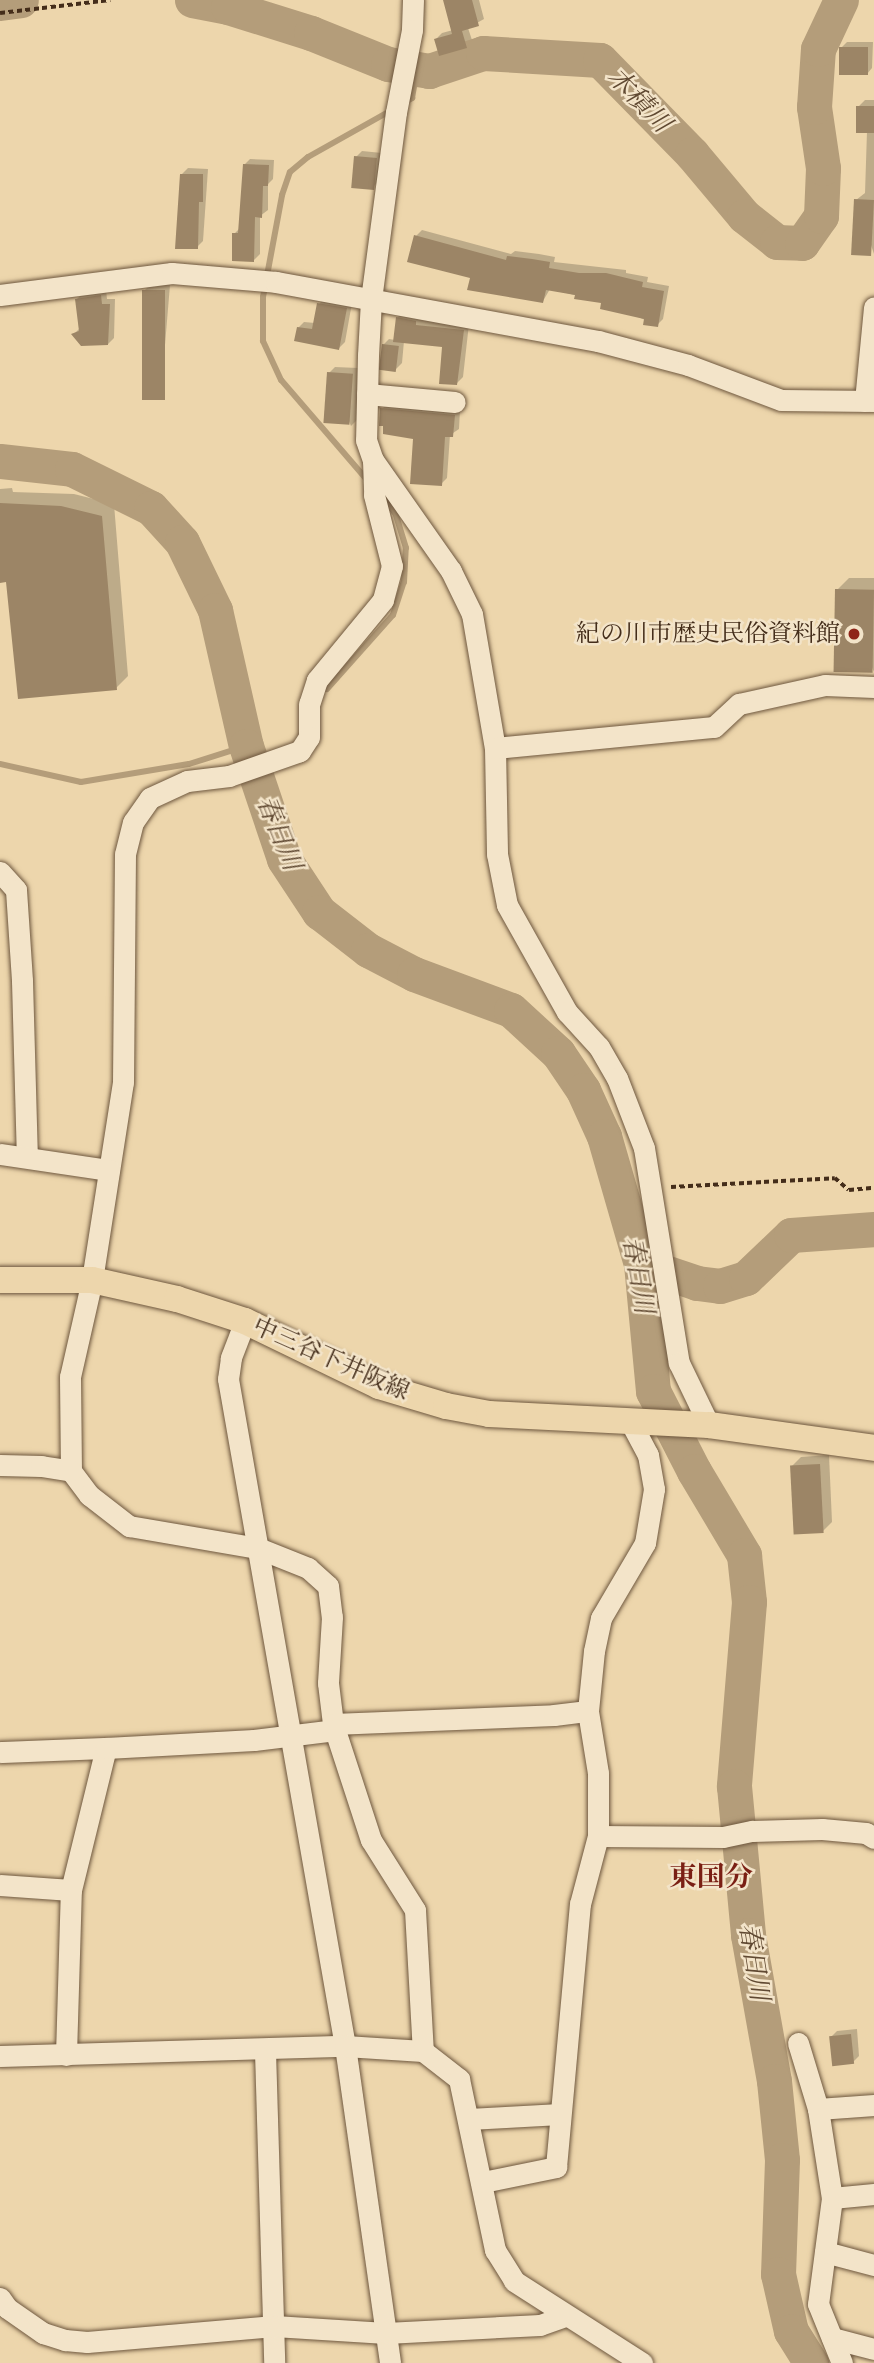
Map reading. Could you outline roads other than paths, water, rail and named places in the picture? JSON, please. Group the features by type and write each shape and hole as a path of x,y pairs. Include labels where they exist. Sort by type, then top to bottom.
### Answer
{"main road":[{"name":"中三谷下井阪線","path":"0,1280 92,1280 146,1290 245,1321 379,1385 446,1406 489,1414 702,1424 874,1448"}],"street":[{"path":"413,0 412,30 396,112 371,300 366,440 373,460 452,571 472,614 495,748 493,804 497,854 507,905 567,1012 599,1047 617,1078 644,1148 679,1363 702,1424"},
{"path":"0,295 172,273 267,281 597,341 688,365 781,400 870,401 874,307"},
{"path":"366,394 456,402"},
{"path":"373,460 374,495 392,566 383,600 317,680 309,704 309,737 300,751 229,776 187,781 150,798 133,822 125,854 123,1082 92,1280 70,1377 71,1471 89,1495 129,1526 258,1548 308,1568 328,1586 332,1617 328,1683 334,1727 371,1840 415,1910 423,2051"},
{"path":"495,748 715,727 739,704 825,685 874,687"},
{"path":"0,872 16,890 22,981 26,1157"},
{"path":"0,1154 109,1170"},
{"path":"245,1321 230,1358 228,1379 345,2046 390,2363"},
{"path":"483,2182 556,2167 580,1904 598,1836 598,1773 588,1711 594,1651 601,1618 645,1543 654,1489 648,1455 633,1422"},
{"path":"1,1470 71,1471"},
{"path":"0,1752 254,1740 334,1727 588,1711"},
{"path":"66,2055 71,1889 106,1748"},
{"path":"598,1836 723,1837 752,1831 822,1829 866,1833 874,1838"},
{"path":"0,1885 71,1889"},
{"path":"797,2043 818,2109 832,2198 818,2304 842,2363"},
{"path":"0,2056 265,2051 345,2046 423,2051 459,2079 483,2182 495,2250 514,2281 642,2363"},
{"path":"265,2051 274,2363"},
{"path":"818,2109 874,2105"},
{"path":"468,2119 561,2114"},
{"path":"832,2198 874,2194"},
{"path":"825,2252 874,2265"},
{"path":"0,2298 7,2308 43,2333 65,2340 86,2342 274,2326 386,2333 540,2325 565,2316"},
{"path":"832,2338 874,2348"}],"waterway":[{"name":"木積川","path":"0,3 21,0"},
{"name":"木積川","path":"192,0 228,7 311,33 388,64 429,71 483,53 600,60 692,154 744,216 777,242 802,243 821,216 823,168 814,107 818,49 841,0"},
{"path":"402,104 412,98 417,69"},
{"path":"368,481 281,380 263,341 263,297 282,195 290,172 308,157 390,111"},
{"name":"春日川","path":"0,461 72,469 151,508 182,542 215,610 246,746 284,859 319,912 368,950 414,974 511,1010 558,1053 583,1090 604,1136 641,1264 653,1391 694,1471 744,1555 749,1602 734,1786 748,1935 774,2081 782,2160 778,2274 791,2331 811,2363"},
{"path":"327,689 393,615 404,582 406,548 395,513 382,497"},
{"path":"0,764 81,782 189,764 246,746"},
{"path":"641,1264 697,1283 720,1286 746,1278 791,1235 874,1229"}],"place":[{"name":"紀の川市歴史民俗資料館","path":"854,634"}],"district":[{"name":"東国分","path":"711,1877"}]}
